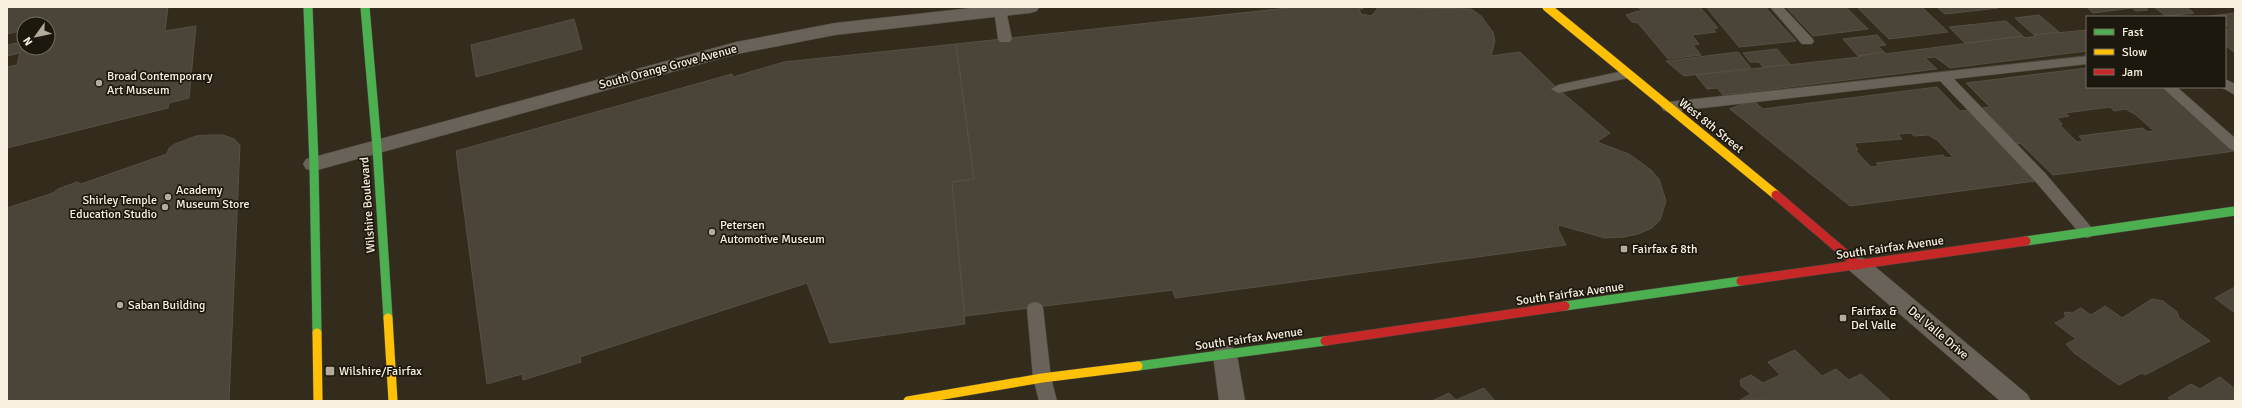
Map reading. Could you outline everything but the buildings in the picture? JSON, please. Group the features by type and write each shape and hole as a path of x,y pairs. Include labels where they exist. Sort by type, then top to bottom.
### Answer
{"main road":[{"path":"308,7 314,164 318,401"},
{"name":"Wilshire Boulevard","path":"364,7 377,147 393,401"},
{"name":"West 8th Street","path":"1547,7 1858,265"},
{"name":"South Fairfax Avenue","path":"908,401 1042,378 1225,355 2235,211"}],"street":[{"name":"South Orange Grove Avenue","path":"314,164 736,48 835,29 1030,7"},
{"name":"Del Valle Drive","path":"1858,265 2018,401"},
{"path":"1225,355 1232,401"}],"lane":[{"path":"1776,7 1807,41"},
{"path":"1000,10 1005,39"},
{"path":"1668,107 2086,60"},
{"path":"1558,89 1628,74"},
{"path":"1944,77 2040,176 2087,232"},
{"path":"2226,84 2235,91"},
{"path":"2170,88 2235,146"},
{"path":"1035,308 1042,378 1048,401"}],"traffic: fast":[{"path":"308,7 314,164 317,333"},
{"path":"365,7 377,147 388,318"},
{"path":"2026,241 2235,211"},
{"path":"1565,306 1741,281"},
{"path":"1138,366 1325,341"}],"traffic: slow":[{"path":"1547,7 1776,195"},
{"path":"388,318 393,401"},
{"path":"317,333 318,401"},
{"path":"908,401 1042,378 1138,366"}],"traffic: jam":[{"path":"1776,195 1858,265"},
{"path":"1741,281 2026,241"},
{"path":"1325,341 1565,306"}],"place":[{"name":"Broad Contemporary Art Museum","path":"99,83"},
{"name":"Academy Museum Store","path":"168,197"},
{"name":"Shirley Temple Education Studio","path":"165,207"},
{"name":"Petersen Automotive Museum","path":"712,232"},
{"name":"Fairfax & 8th","path":"1624,249"},
{"name":"Saban Building","path":"120,305"},
{"name":"Fairfax & Del Valle","path":"1843,318"},
{"name":"Wilshire/Fairfax","path":"330,371"}]}
